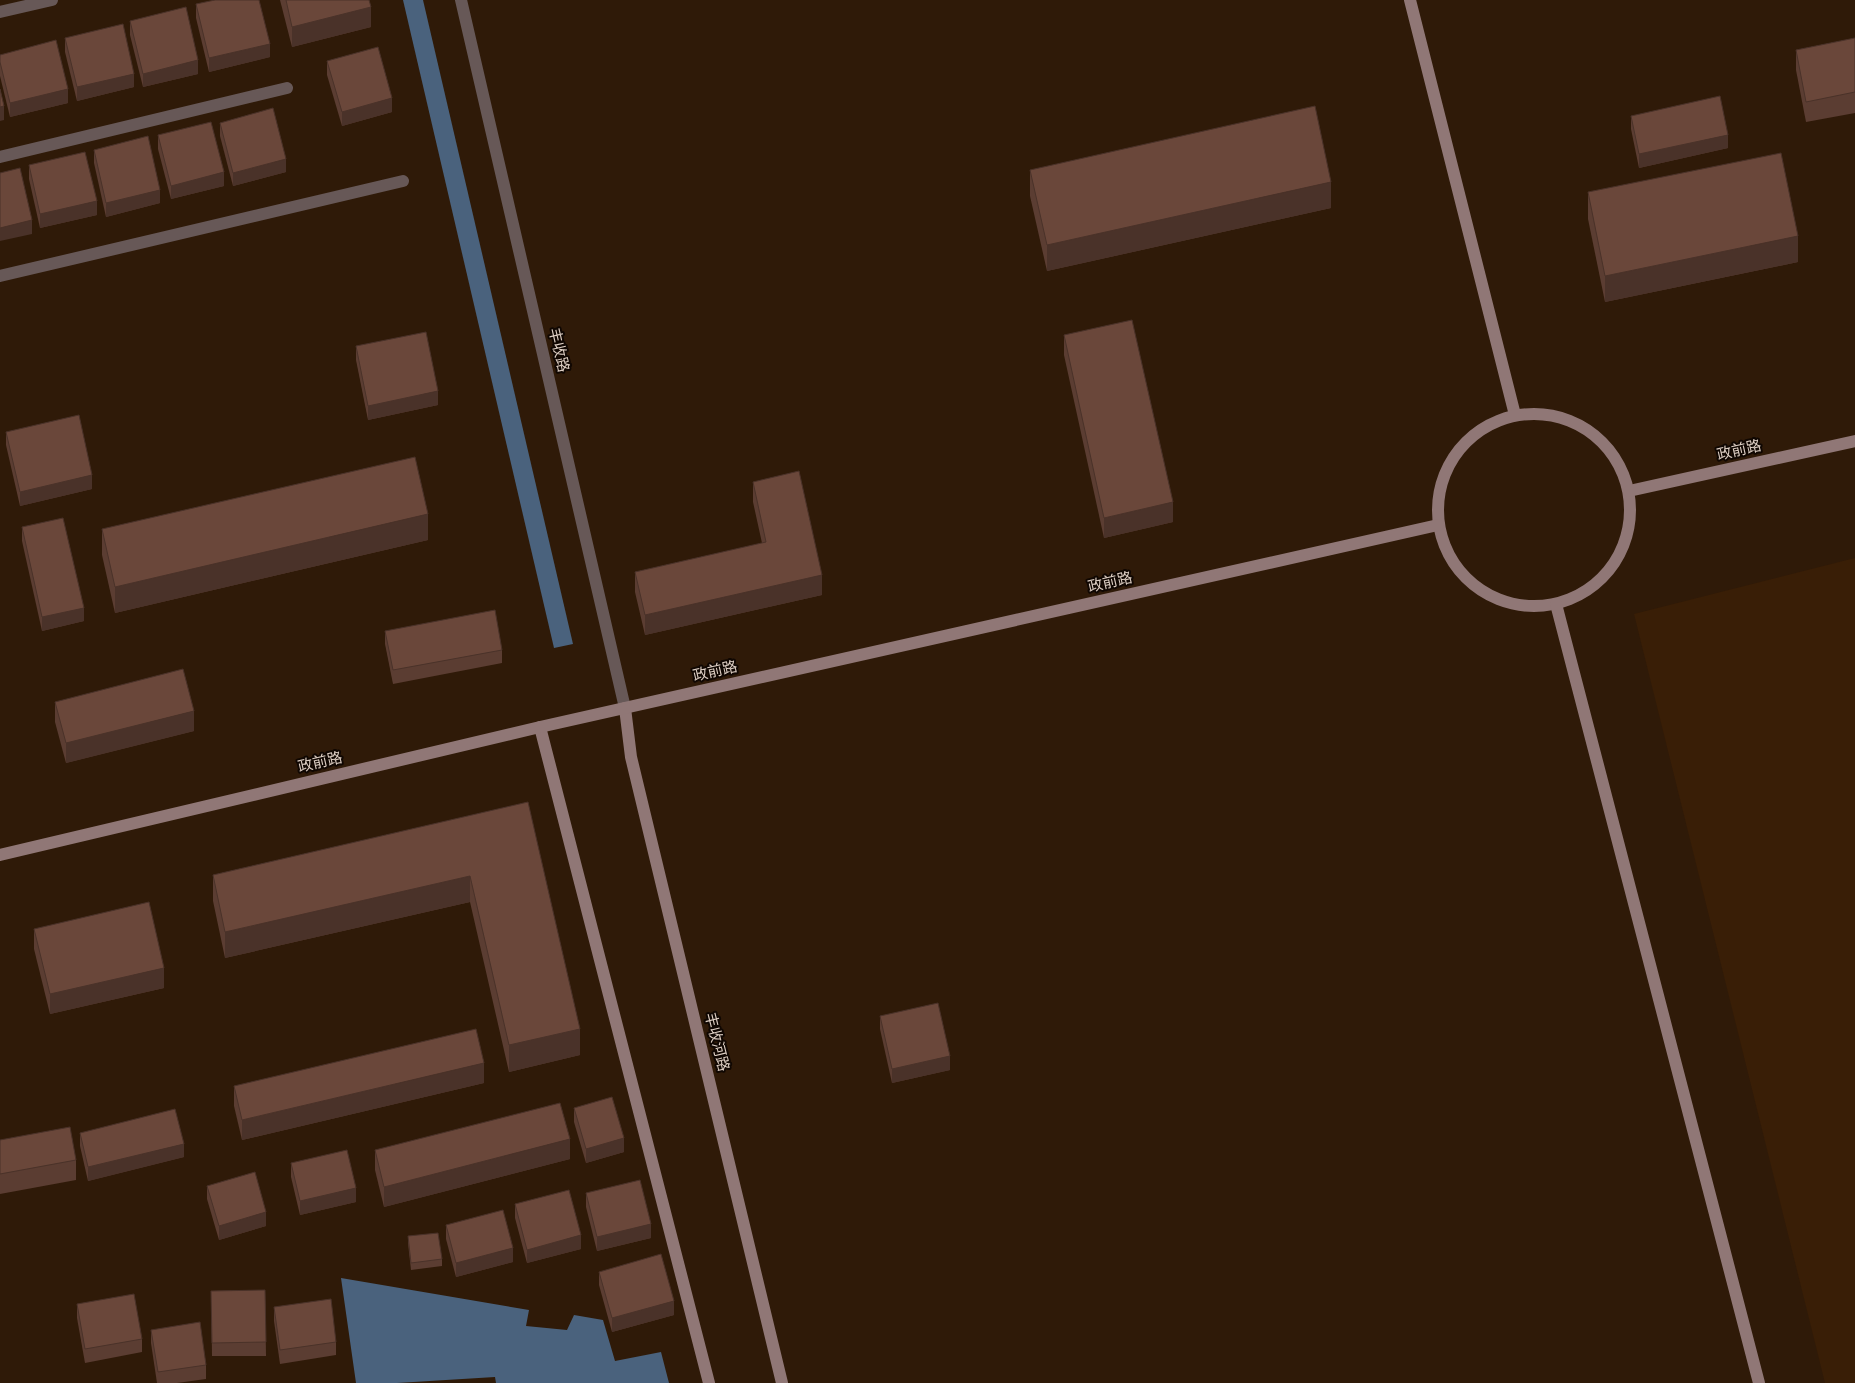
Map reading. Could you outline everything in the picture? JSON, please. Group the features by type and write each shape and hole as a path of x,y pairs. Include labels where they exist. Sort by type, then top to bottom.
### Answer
{"street":[{"path":"0,12 52,0"},
{"name":"丰收路","path":"460,0 625,708"},
{"path":"1410,0 1515,415"},
{"path":"0,157 287,88"},
{"path":"0,276 403,181"},
{"path":"1515,415 1553,415 1588,430 1615,456 1630,491 1630,528 1616,562 1590,589 1556,604 1516,605 1479,590 1452,562 1438,524 1439,488 1455,454 1481,429 1515,415"},
{"name":"政前路","path":"1630,491 1855,441"},
{"name":"政前路","path":"0,855 540,727 1438,524"},
{"path":"1556,604 1759,1383"},
{"name":"丰收河路","path":"625,708 631,757 782,1383"},
{"path":"540,727 708,1383"}],"shaded area":[{"path":"1855,558 1855,1383 1825,1383 1634,614"}],"water":[{"path":"403,0 423,0 573,644 554,648"},
{"path":"341,1278 529,1310 526,1326 567,1330 574,1315 603,1320 615,1361 661,1352 669,1383 496,1383 495,1377 397,1383 356,1383"}],"building":[{"path":"215,0 259,0 270,44 209,58 196,4"},
{"path":"286,0 369,0 371,7 292,27"},
{"path":"186,7 198,60 143,74 130,21"},
{"path":"123,24 134,74 77,87 65,38"},
{"path":"1855,38 1855,92 1806,102 1796,50"},
{"path":"56,40 68,89 10,103 0,55"},
{"path":"378,47 392,98 342,112 327,61"},
{"path":"0,89 4,106 0,107"},
{"path":"1720,96 1728,135 1639,154 1631,116"},
{"path":"1315,106 1331,182 1047,245 1030,170"},
{"path":"273,108 286,159 233,173 220,123"},
{"path":"211,122 224,172 171,186 158,135"},
{"path":"148,136 160,190 106,203 94,150"},
{"path":"85,152 97,201 40,214 29,165"},
{"path":"1781,153 1798,236 1605,276 1588,192"},
{"path":"20,168 32,220 0,228 0,173"},
{"path":"1132,320 1173,502 1104,518 1064,335"},
{"path":"426,332 438,391 368,406 356,346"},
{"path":"79,415 92,475 20,492 6,432"},
{"path":"415,457 428,514 115,587 102,529"},
{"path":"799,471 822,575 645,615 635,572 766,542 753,482"},
{"path":"63,518 84,608 42,617 22,527"},
{"path":"495,610 502,650 393,670 385,631"},
{"path":"183,669 194,711 66,743 55,702"},
{"path":"528,802 580,1029 509,1045 470,876 225,932 213,875"},
{"path":"149,902 164,968 50,994 34,929"},
{"path":"938,1003 950,1056 892,1069 880,1016"},
{"path":"476,1029 484,1063 242,1120 234,1086"},
{"path":"612,1097 624,1138 586,1149 574,1108"},
{"path":"560,1103 570,1139 384,1187 375,1150"},
{"path":"175,1109 184,1144 88,1167 80,1133"},
{"path":"70,1127 76,1160 0,1174 0,1140"},
{"path":"347,1150 356,1188 300,1201 291,1163"},
{"path":"255,1172 266,1212 219,1226 207,1186"},
{"path":"640,1180 651,1224 597,1237 586,1193"},
{"path":"569,1190 581,1235 527,1250 515,1204"},
{"path":"503,1210 513,1248 456,1263 446,1225"},
{"path":"438,1233 442,1259 411,1263 408,1236"},
{"path":"661,1254 674,1301 612,1318 599,1272"},
{"path":"265,1290 266,1342 212,1343 211,1291"},
{"path":"134,1294 142,1339 85,1349 77,1304"},
{"path":"331,1299 336,1342 280,1350 274,1307"},
{"path":"200,1322 206,1365 158,1372 151,1330"}]}
